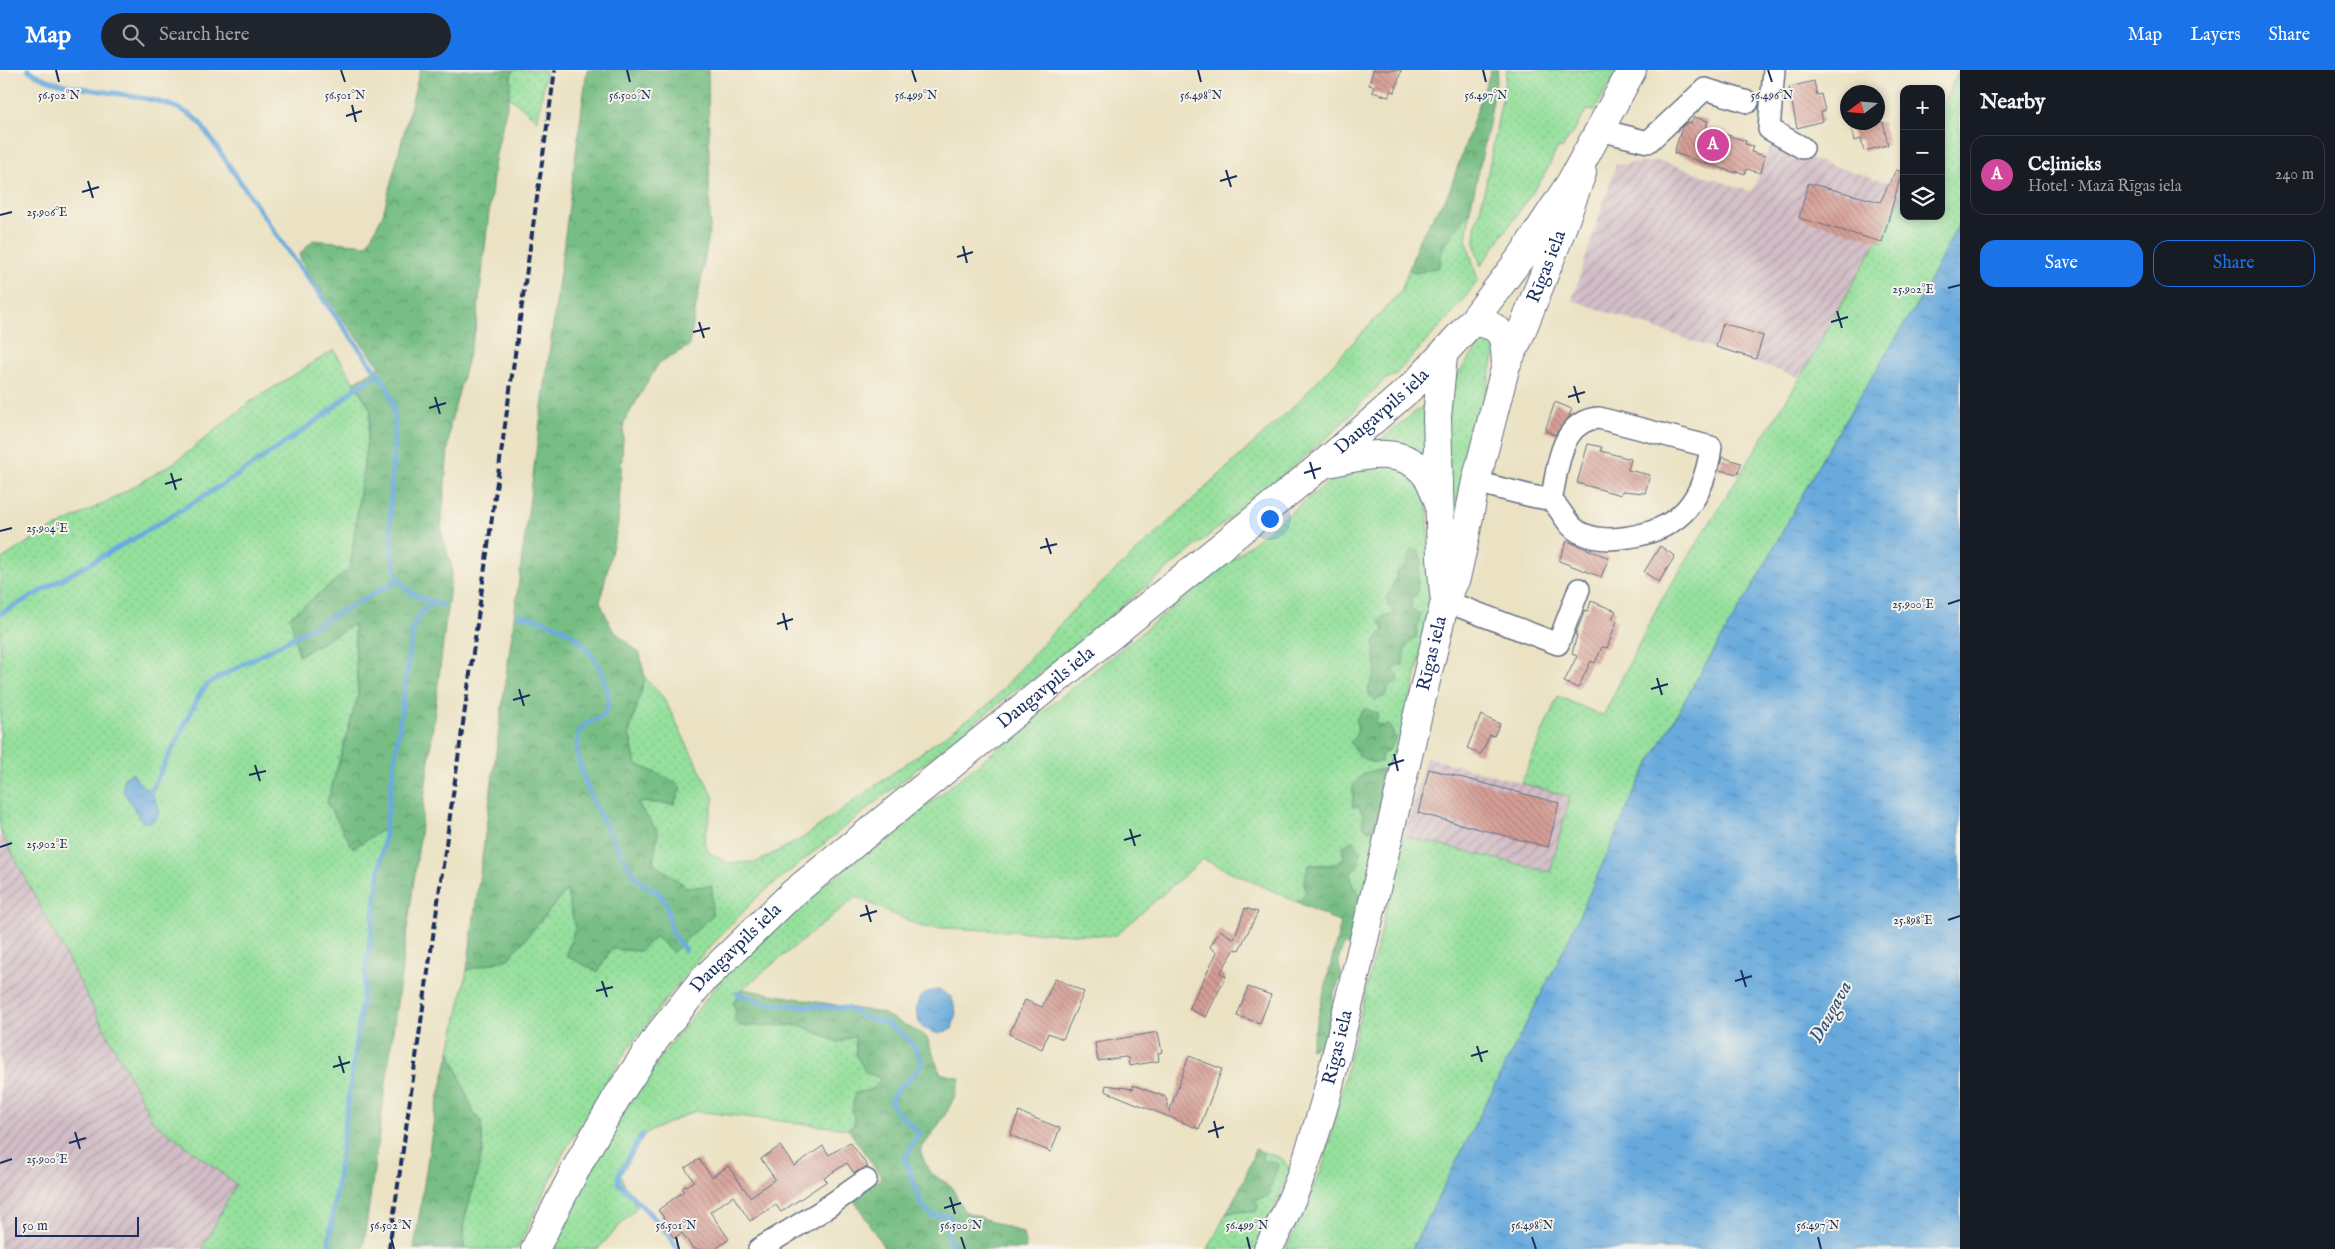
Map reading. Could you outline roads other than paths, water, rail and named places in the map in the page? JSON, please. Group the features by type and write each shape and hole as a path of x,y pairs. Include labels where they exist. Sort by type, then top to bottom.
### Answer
{"main road":[{"name":"Rīgas iela","path":"1268,1249 1280,1227 1308,1162 1326,1098 1445,601 1458,570 1476,481 1506,365 1518,340 1576,195 1594,141 1632,70"},
{"name":"Daugavpils iela","path":"535,1249 580,1161 617,1097 663,1030 701,982 736,946 792,894 1392,406 1443,356 1472,322 1522,256 1594,141"},
{"path":"1472,322 1489,323 1500,332 1506,347 1506,365"},
{"path":"1443,356 1437,418 1441,558 1445,601"},
{"path":"1323,464 1376,454 1398,456 1414,463 1426,475 1440,504"}],"street":[{"path":"1774,70 1769,129 1803,148"},
{"path":"1594,141 1648,142 1704,89 1748,102"},
{"path":"1476,481 1551,501 1566,522 1582,534 1612,539 1646,533 1674,521 1690,506 1706,476 1711,447 1599,418 1592,418 1577,425 1567,437 1551,501"},
{"path":"1445,601 1558,644 1579,589"},
{"path":"759,1249 820,1212 866,1180"}],"water":[{"name":"Daugava","path":"1960,221 1960,1249 1412,1249 1568,941 1639,782 1695,682 1757,579 1825,453 1922,296"},
{"path":"132,773 141,785 151,791 159,808 158,816 152,822 143,822 140,819 123,790 124,778"},
{"path":"940,990 952,998 956,1012 952,1029 938,1034 923,1028 919,1022 917,1009 921,997 926,993"}],"waterway":[{"path":"28,70 46,79 68,85 164,103 184,111 200,123 285,247 387,386 395,418 390,525 394,565 399,578 407,589 424,599 443,605"},
{"path":"0,614 135,538 238,475 325,415 354,389 380,374"},
{"path":"151,791 201,692 209,683 399,580"},
{"path":"328,1249 413,627 422,611 433,603"},
{"path":"520,615 552,624 570,633 593,656 599,666 607,687 607,708 603,715 584,726 580,731 577,744 581,768 594,803 619,850 642,883 659,893 663,898 673,934 685,950"},
{"path":"737,993 764,1002 777,1004 852,1010 863,1017 885,1023 903,1035 913,1045 922,1064 893,1095 891,1101 895,1110 919,1133 905,1158 921,1204 933,1216 948,1215 952,1220 947,1234 955,1249"},
{"path":"642,1135 619,1174 618,1182 662,1226 678,1249"}],"railway":[{"path":"389,1249 555,70"}],"place":[{"name":"Ceļinieks","path":"1713,145"}]}
